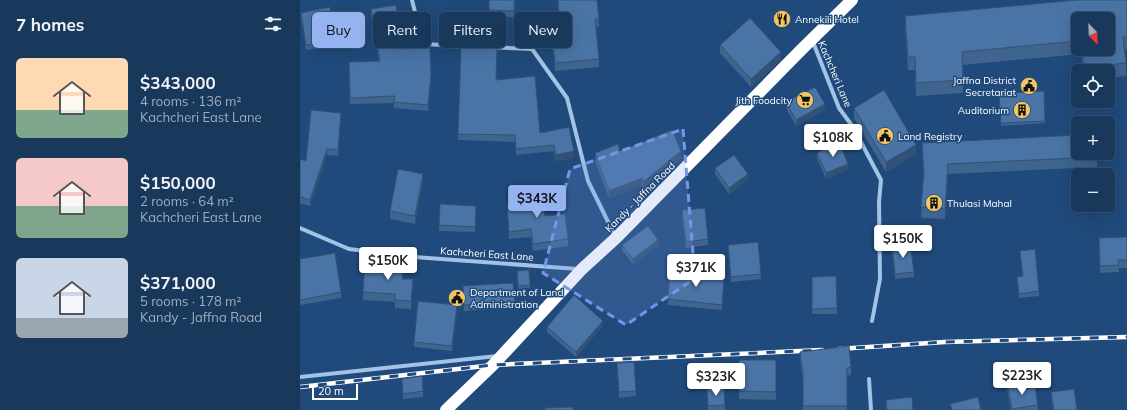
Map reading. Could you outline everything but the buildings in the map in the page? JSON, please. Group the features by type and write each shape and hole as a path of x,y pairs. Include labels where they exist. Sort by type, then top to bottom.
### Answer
{"highway":[{"name":"Kandy - Jaffna Road","path":"446,410 501,356 582,269 616,238 852,0"}],"street":[{"path":"412,0 423,44 532,49 567,98 588,181 616,238"},
{"name":"Kachcheri Lane","path":"812,40 839,108 853,127 881,180 879,202 880,279 872,321"},
{"name":"Kachcheri East Lane","path":"300,228 349,249 414,257 582,269"},
{"path":"300,377 501,356"},
{"path":"869,379 872,410"}],"highlighted area":[{"path":"683,129 695,278 626,325 543,273 570,169"}],"railway":[{"path":"838,349 945,342 1127,337"},
{"path":"300,387 493,365 822,350"}],"place":[{"name":"Annekili Hotel","path":"782,19"},
{"name":"Jaffna District Secretariat","path":"1029,86"},
{"name":"Jith Foodcity","path":"805,100"},
{"name":"Auditorium","path":"1022,110"},
{"name":"Land Registry","path":"885,136"},
{"name":"Thulasi Mahal","path":"934,203"},
{"name":"Department of Land Administration","path":"457,298"}]}
